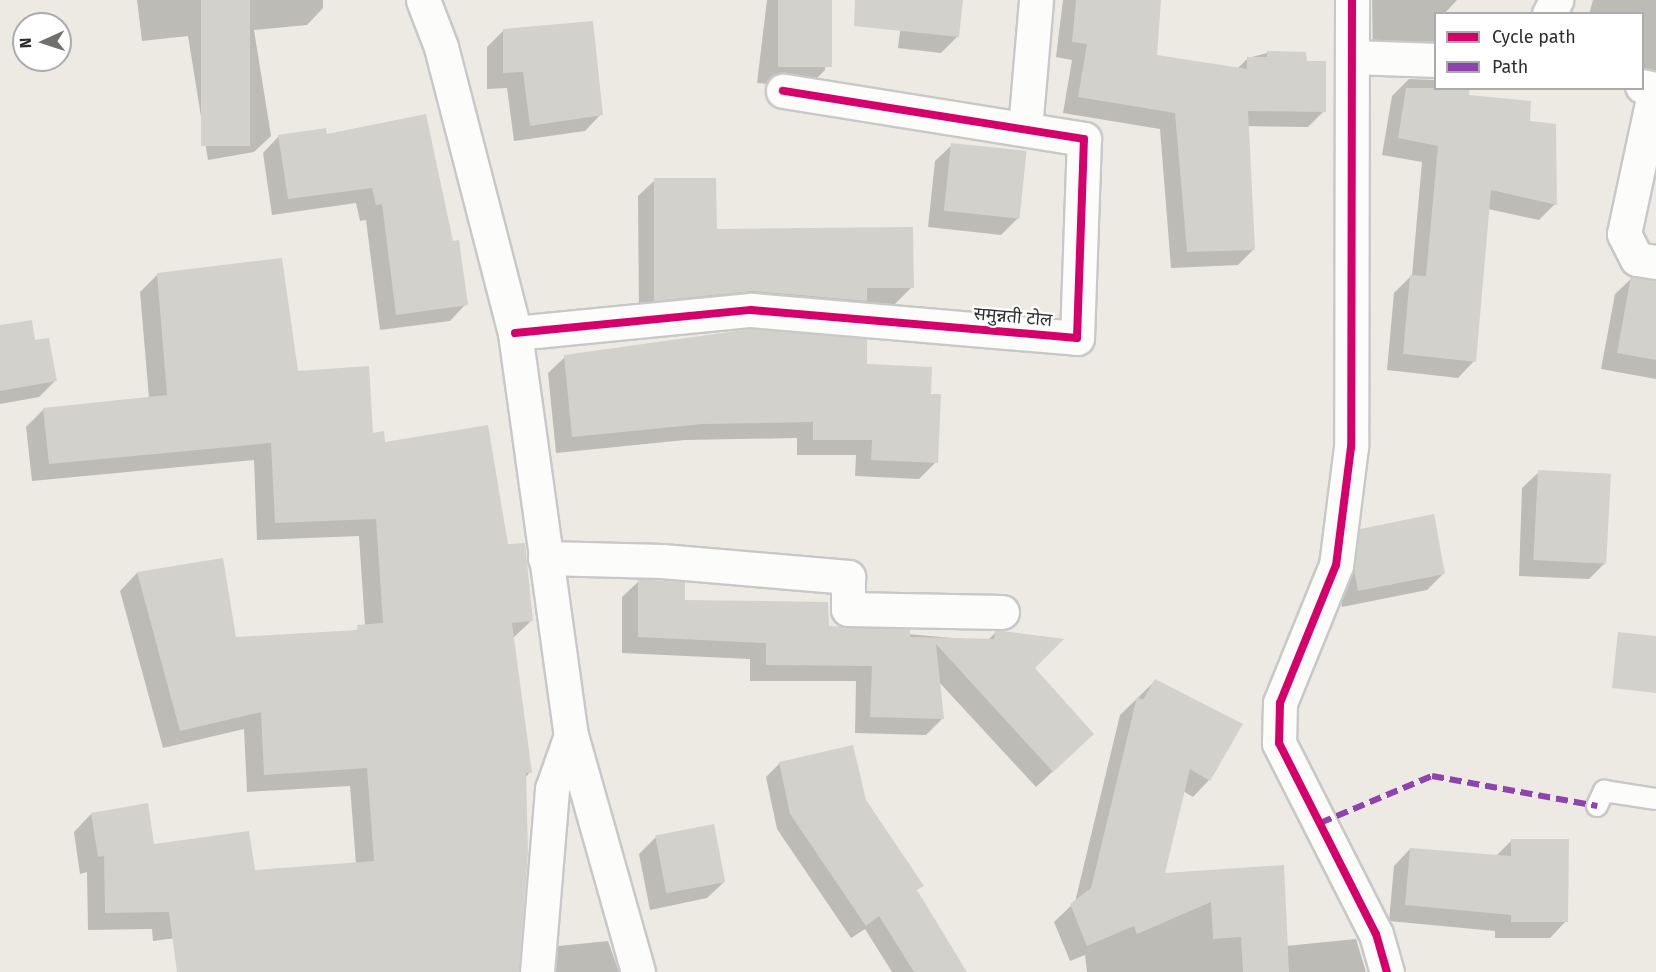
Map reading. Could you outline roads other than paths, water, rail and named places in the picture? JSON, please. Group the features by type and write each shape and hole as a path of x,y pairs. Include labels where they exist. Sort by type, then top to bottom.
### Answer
{"street":[{"path":"423,0 441,47 515,333 528,394 545,558 571,735 638,972"},
{"path":"1026,129 1036,0"},
{"path":"1352,0 1354,57 1348,267 1351,447 1336,565 1280,703 1279,743 1376,934 1387,972"},
{"path":"1354,57 1434,60"},
{"path":"1644,86 1655,89 1624,234 1638,259 1656,262"},
{"name":"समुन्नती टोल","path":"515,333 752,310 1077,338 1084,139 783,91"},
{"path":"545,558 662,561 848,577 848,609 1002,612"},
{"path":"537,972 552,789 571,735"}],"lane":[{"path":"1597,806 1604,791 1656,799"}]}
